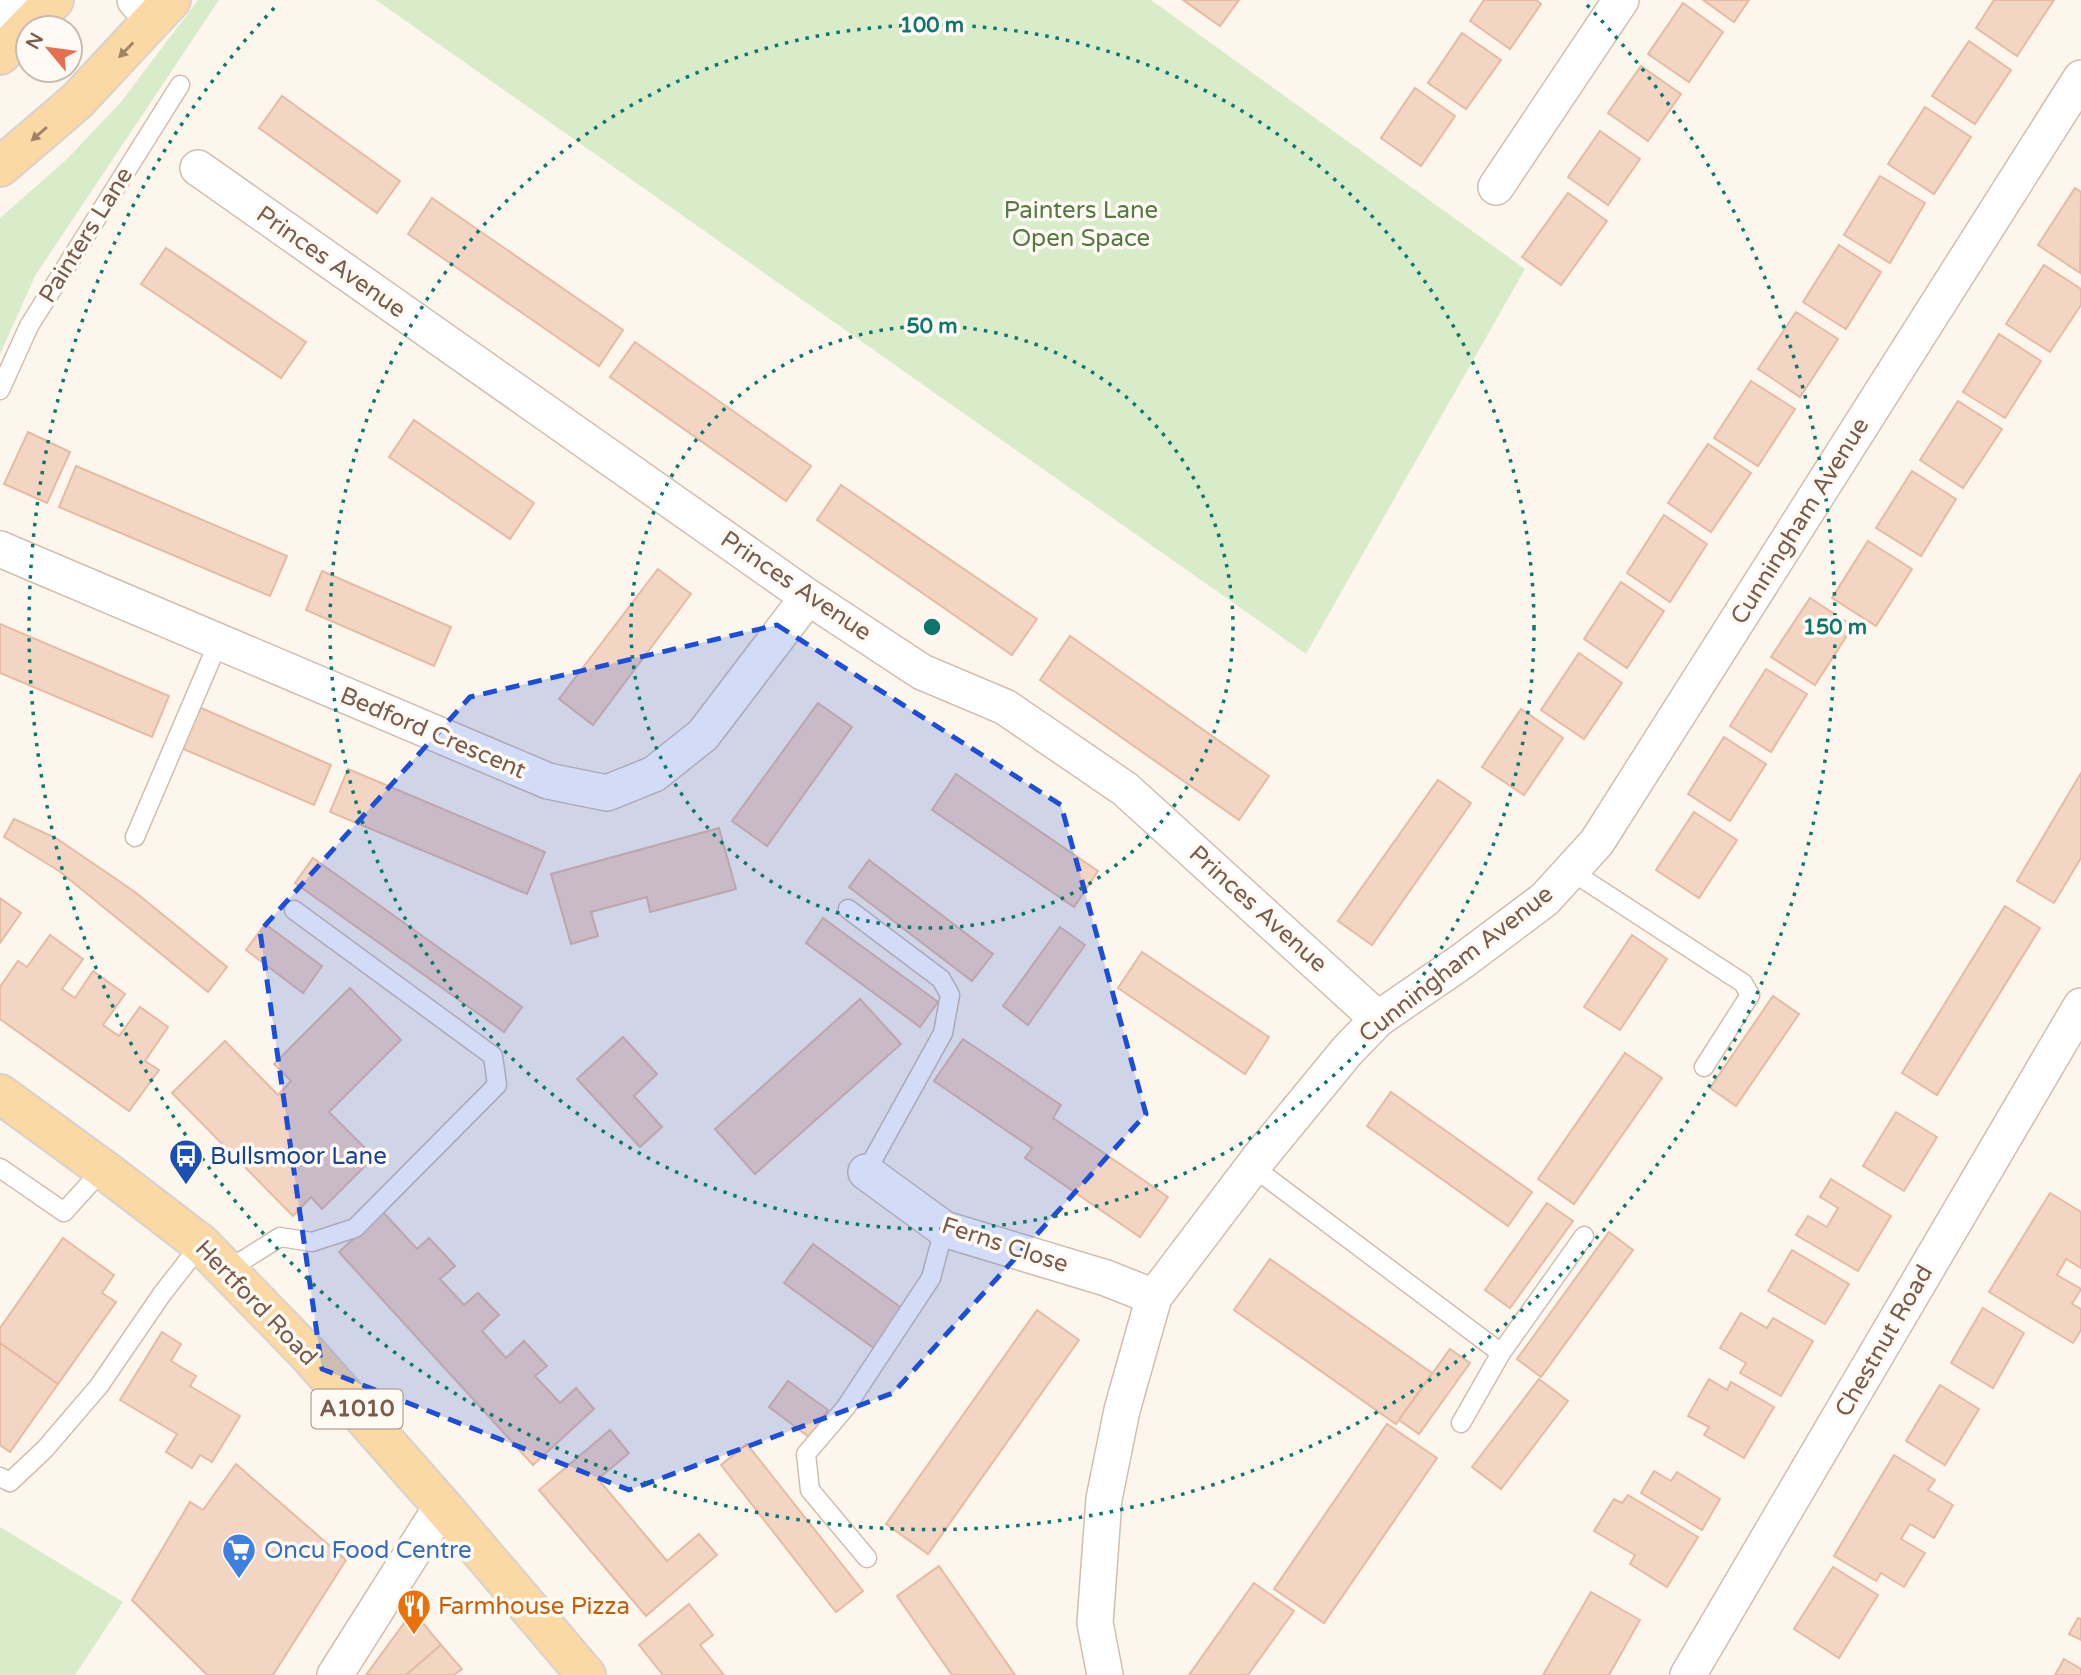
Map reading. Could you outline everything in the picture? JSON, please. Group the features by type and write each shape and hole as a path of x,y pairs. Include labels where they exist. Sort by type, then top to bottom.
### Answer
{"main road":[{"path":"0,55 54,0"},
{"path":"0,167 77,101 153,7"},
{"name":"Hertford Road","path":"0,1094 103,1169 214,1258 308,1354 586,1675"}],"street":[{"path":"0,38 10,0"},
{"path":"1496,187 1620,0"},
{"name":"Cunningham Avenue","path":"1105,1675 1095,1623 1104,1499 1122,1410 1154,1297 1253,1167 1347,1051 1378,1019 1461,962 1545,899 1597,842 2081,79"},
{"name":"Princes Avenue","path":"198,168 808,597 922,672 1004,707 1125,789 1378,1019"},
{"name":"Bedford Crescent","path":"0,549 548,781 607,793 654,774 703,735 808,597"},
{"name":"Chestnut Road","path":"1688,1675 2081,1006"},
{"name":"Ferns Close","path":"866,1172 944,1229 1094,1274 1154,1297"},
{"path":"335,1675 442,1506"}],"lane":[{"name":"Painters Lane","path":"0,390 29,326 180,85"},
{"path":"135,837 218,643"},
{"path":"1571,871 1743,983 1750,995 1704,1067"},
{"path":"848,909 941,979 950,995 943,1033 866,1172"},
{"path":"0,1477 10,1482 45,1449 99,1386 162,1294 214,1258 280,1237 312,1242 355,1228 497,1085 494,1056 294,910"},
{"path":"1253,1167 1501,1353"},
{"path":"0,1168 64,1212 103,1169"},
{"path":"867,1558 810,1490 806,1454 846,1407 931,1278 944,1229"},
{"path":"1461,1423 1501,1353 1584,1236"}],"highlighted area":[{"path":"777,625 1061,805 1146,1114 893,1393 629,1490 322,1369 260,931 470,697"}],"green space":[{"path":"198,0 219,0 35,276 0,354 0,218 66,160 121,102"},
{"name":"Painters Lane Open Space","path":"376,0 1151,0 1525,269 1306,654"},
{"path":"0,1527 123,1602 75,1675 0,1675"}],"building":[{"path":"1183,0 1239,0 1220,26"},
{"path":"1484,0 1536,0 1541,4 1510,49 1470,21"},
{"path":"1703,0 1749,0 1734,22"},
{"path":"1994,0 2054,0 2017,56 1976,28"},
{"path":"1683,3 1723,32 1689,82 1648,54"},
{"path":"1462,33 1501,60 1466,109 1428,83"},
{"path":"1969,41 2011,70 1975,124 1932,96"},
{"path":"1641,66 1681,94 1648,141 1608,113"},
{"path":"1415,88 1455,116 1421,166 1381,138"},
{"path":"282,96 400,181 377,213 259,128"},
{"path":"1925,107 1971,137 1934,194 1888,164"},
{"path":"1600,131 1640,159 1608,205 1568,177"},
{"path":"1880,176 1925,203 1890,263 1844,235"},
{"path":"2075,188 2081,192 2080,273 2038,245"},
{"path":"1568,193 1607,221 1561,285 1522,257"},
{"path":"432,198 623,330 599,366 408,234"},
{"path":"1839,245 1881,272 1846,329 1803,302"},
{"path":"166,248 306,342 281,378 141,284"},
{"path":"2044,265 2081,289 2081,305 2050,352 2006,324"},
{"path":"1796,312 1838,339 1800,397 1758,369"},
{"path":"1999,334 2041,361 2005,418 1963,392"},
{"path":"635,342 811,466 786,501 610,377"},
{"path":"1751,381 1795,409 1758,466 1714,438"},
{"path":"1958,401 2002,429 1963,488 1920,460"},
{"path":"414,420 534,503 510,539 389,457"},
{"path":"28,432 70,452 47,503 4,484"},
{"path":"1708,444 1751,473 1711,532 1668,503"},
{"path":"76,466 287,556 270,596 59,507"},
{"path":"1912,471 1956,499 1921,556 1876,528"},
{"path":"841,485 1037,619 1012,655 817,520"},
{"path":"1664,515 1707,544 1670,602 1627,573"},
{"path":"1868,541 1912,569 1876,626 1832,598"},
{"path":"658,569 691,594 593,725 559,699"},
{"path":"322,571 451,627 434,666 306,610"},
{"path":"1621,582 1664,611 1627,668 1584,639"},
{"path":"1810,598 1853,626 1815,685 1771,657"},
{"path":"0,624 169,696 152,737 0,673"},
{"path":"1070,636 1269,776 1239,820 1040,680"},
{"path":"1579,653 1622,683 1584,739 1541,710"},
{"path":"1766,669 1807,694 1771,752 1730,726"},
{"path":"818,703 852,727 767,846 732,821"},
{"path":"199,707 331,765 314,805 181,748"},
{"path":"1521,709 1563,738 1524,795 1482,767"},
{"path":"1724,737 1766,764 1730,821 1688,794"},
{"path":"348,769 545,852 527,894 330,812"},
{"path":"2081,773 2081,858 2054,903 2017,881"},
{"path":"956,774 1098,871 1074,907 932,810"},
{"path":"1438,780 1471,803 1372,945 1338,921"},
{"path":"1694,812 1737,840 1699,898 1656,870"},
{"path":"14,819 56,838 135,892 227,967 208,992 59,871 4,837"},
{"path":"719,828 736,889 650,912 647,897 591,912 598,936 571,944 551,874"},
{"path":"313,858 522,1007 504,1032 295,883"},
{"path":"869,860 993,954 972,981 849,887"},
{"path":"0,898 21,913 0,943"},
{"path":"2005,906 2040,928 1937,1095 1902,1073"},
{"path":"823,918 938,1002 920,1027 806,943"},
{"path":"265,924 322,966 303,993 246,950"},
{"path":"1060,927 1085,945 1028,1025 1003,1006"},
{"path":"50,935 83,959 62,989 75,998 93,971 125,994 103,1025 119,1036 140,1007 168,1027 145,1061 159,1070 129,1111 0,1019 0,987 18,961 27,967"},
{"path":"1632,935 1667,959 1620,1030 1584,1007"},
{"path":"1142,952 1269,1037 1245,1074 1118,988"},
{"path":"350,988 401,1040 329,1112 374,1157 322,1209 311,1197 293,1216 172,1093 225,1041 278,1095 291,1081 274,1064"},
{"path":"1773,996 1799,1014 1736,1106 1710,1088"},
{"path":"860,999 901,1044 755,1174 715,1129"},
{"path":"623,1037 657,1074 634,1096 662,1127 640,1147 577,1079"},
{"path":"963,1039 1061,1105 1053,1118 1168,1197 1140,1237 1025,1158 1032,1148 934,1081"},
{"path":"1625,1053 1662,1078 1574,1204 1538,1179"},
{"path":"1391,1092 1532,1192 1508,1226 1367,1126"},
{"path":"1896,1112 1937,1137 1904,1191 1863,1166"},
{"path":"1831,1179 1891,1216 1858,1271 1796,1235 1808,1216 1827,1227 1838,1208 1820,1197"},
{"path":"2050,1193 2081,1212 2081,1268 2066,1259 2057,1275 2081,1289 2072,1304 2081,1309 2081,1330 2073,1343 1989,1292"},
{"path":"1547,1203 1573,1221 1510,1308 1485,1290"},
{"path":"383,1212 417,1249 429,1238 455,1266 440,1279 464,1305 478,1293 499,1315 482,1331 506,1358 524,1341 547,1366 535,1376 560,1403 576,1388 594,1409 533,1465 339,1252"},
{"path":"1609,1232 1633,1250 1541,1377 1517,1359"},
{"path":"63,1238 114,1275 102,1293 116,1302 58,1384 0,1343 0,1328"},
{"path":"813,1244 903,1309 875,1349 784,1283"},
{"path":"1792,1250 1849,1284 1825,1324 1768,1291"},
{"path":"1270,1259 1432,1373 1396,1424 1234,1310"},
{"path":"1983,1308 2024,1333 1993,1388 1951,1363"},
{"path":"1037,1310 1079,1340 928,1554 886,1524"},
{"path":"1741,1313 1767,1328 1773,1318 1813,1341 1781,1396 1740,1373 1746,1363 1720,1348"},
{"path":"162,1332 181,1344 171,1361 196,1376 190,1386 240,1416 212,1462 200,1455 192,1468 166,1452 177,1434 120,1400"},
{"path":"0,1343 58,1384 10,1452 0,1445"},
{"path":"1450,1349 1470,1363 1419,1434 1399,1420"},
{"path":"1539,1379 1568,1401 1501,1489 1472,1467"},
{"path":"1709,1379 1727,1390 1731,1382 1774,1407 1744,1458 1704,1435 1709,1427 1688,1416"},
{"path":"788,1381 828,1410 809,1437 769,1407"},
{"path":"1940,1385 1979,1409 1945,1465 1906,1441"},
{"path":"1387,1424 1437,1458 1324,1623 1274,1589"},
{"path":"610,1430 629,1453 598,1479 667,1561 699,1534 717,1555 646,1616 539,1490"},
{"path":"747,1444 863,1591 836,1612 721,1465"},
{"path":"1894,1455 1935,1480 1928,1490 1953,1505 1934,1538 1910,1524 1901,1539 1925,1553 1904,1587 1881,1573 1876,1581 1834,1556"},
{"name":"Oncu Food Centre","path":"236,1464 346,1560 273,1675 207,1675 132,1600 190,1502 203,1510"},
{"path":"1654,1471 1671,1481 1677,1472 1720,1499 1702,1530 1641,1493"},
{"path":"1628,1495 1698,1537 1667,1587 1630,1564 1635,1555 1594,1531 1614,1499 1622,1503"},
{"path":"939,1566 1015,1675 952,1675 897,1596"},
{"path":"1833,1567 1878,1595 1839,1658 1794,1629"},
{"path":"1254,1583 1294,1611 1248,1675 1189,1675"},
{"path":"1591,1592 1640,1620 1609,1675 1543,1675"},
{"path":"689,1604 713,1635 700,1645 724,1675 663,1675 639,1645"},
{"name":"Farmhouse Pizza","path":"413,1611 441,1645 406,1675 366,1675"},
{"path":"2078,1618 2081,1619 2081,1640 2069,1634"},
{"path":"441,1645 462,1669 454,1675 406,1675"},
{"path":"2064,1659 2081,1669 2081,1675 2055,1675"}],"place":[{"name":"Bullsmoor Lane","path":"186,1186"},
{"name":"Oncu Food Centre","path":"239,1580"},
{"name":"Farmhouse Pizza","path":"414,1636"}]}
